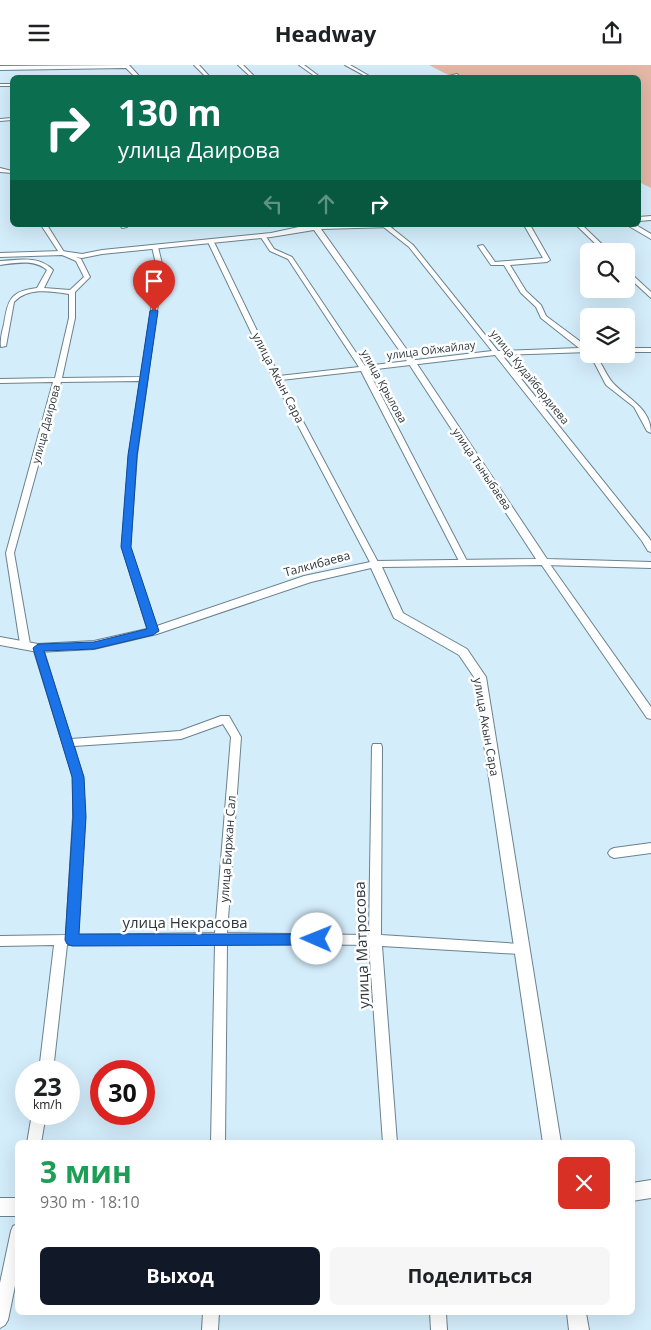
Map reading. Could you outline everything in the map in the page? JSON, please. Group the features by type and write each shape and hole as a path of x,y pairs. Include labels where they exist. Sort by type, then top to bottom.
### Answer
{"street":[{"path":"196,65 206,75"},
{"path":"240,65 251,75"},
{"path":"300,65 315,75"},
{"path":"347,65 365,75"},
{"path":"0,68 127,66 136,75"},
{"path":"3,346 11,302 20,292 39,290 72,291 87,277 79,260 62,253 45,227"},
{"path":"0,255 62,253 82,256 264,236 309,227"},
{"name":"улица Тыныбаева","path":"315,227 413,364 544,562 651,715"},
{"name":"улица Кудайбердиева","path":"386,227 410,246 646,540 651,549"},
{"path":"480,245 494,264 547,260 528,227"},
{"path":"582,227 598,243"},
{"path":"634,227 651,237"},
{"name":"улица Крылова","path":"264,236 272,251 290,257 364,369 464,563"},
{"name":"улица Акын Сара","path":"211,242 277,378 375,564 398,615 463,652 480,677 520,949 552,1140"},
{"path":"153,631 126,547 133,455 160,268 156,247"},
{"path":"0,263 37,261 45,263 50,270 39,290"},
{"path":"507,263 523,292 539,306 543,317 580,345"},
{"path":"635,280 651,296"},
{"name":"улица Даирова","path":"25,644 10,553 58,379 72,318 72,291"},
{"path":"635,350 651,350"},
{"name":"улица Ойжайлау","path":"277,378 413,364 496,353 580,351"},
{"path":"598,363 610,383 637,406 651,431"},
{"path":"0,381 145,379"},
{"name":"Талкибаева","path":"0,641 25,644 38,648 94,645 153,631 308,579 375,564 544,562 651,565"},
{"path":"38,648 78,777 79,817 66,941 48,1060"},
{"name":"улица Биржан Сал","path":"68,743 181,735 225,719 236,737 221,938 218,1140"},
{"name":"улица Матросова","path":"377,747 375,940 390,1140"},
{"path":"614,853 651,848"},
{"name":"улица Некрасова","path":"0,941 221,938 375,940 520,949"},
{"path":"35,1140 37,1125"},
{"path":"635,1192 651,1189"},
{"path":"0,1207 15,1207"},
{"path":"0,1320 15,1246"},
{"path":"210,1330 211,1315"},
{"path":"438,1315 439,1330"},
{"path":"576,1315 579,1330"}],"shaded area":[{"path":"429,65 651,65 651,188 641,183 641,75 448,75"}],"route":[{"path":"154,311 133,455 126,547 153,631 94,645 38,648 78,777 79,817 72,940 317,939"}]}
